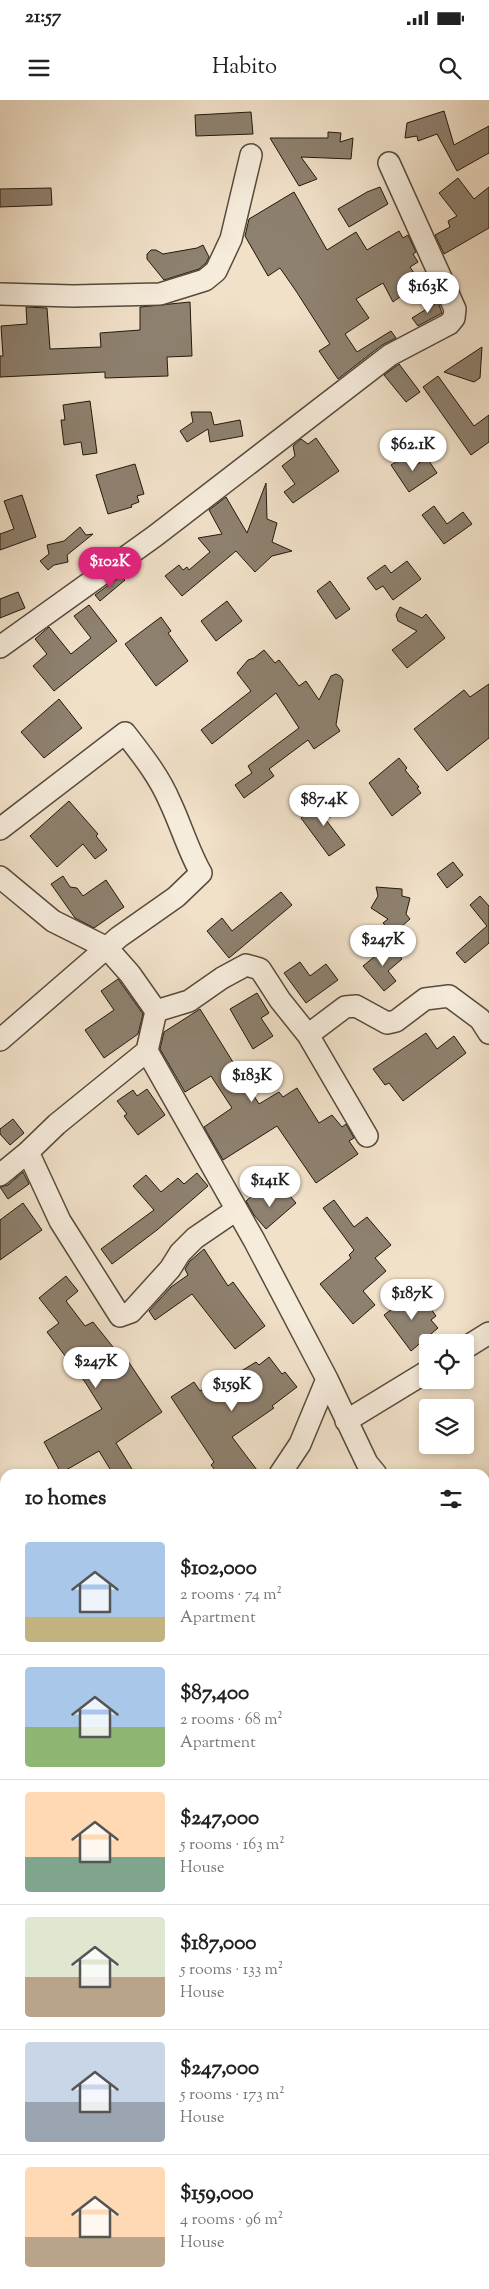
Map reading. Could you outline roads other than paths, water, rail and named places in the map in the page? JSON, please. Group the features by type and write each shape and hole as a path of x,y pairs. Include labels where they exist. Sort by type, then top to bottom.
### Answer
{"street":[{"path":"0,294 73,296 160,294 205,280 216,271 231,239 251,155"},
{"path":"0,647 155,536 390,355 449,324 454,318 455,308 389,163"},
{"path":"0,829 125,733 150,764 170,801 190,854 201,873 176,897 107,948 0,1040"},
{"path":"0,877 53,921 107,948 130,974 156,1011 147,1051 56,1124 28,1152 0,1175"},
{"path":"156,1011 189,1001 222,978 246,965 260,969 280,1000 308,1035 367,1136"},
{"path":"308,1035 345,1007 356,1006 387,1023 396,1021 426,999 450,996 480,1019 489,1033"},
{"path":"147,1051 236,1210 327,1379 346,1421 372,1469"},
{"path":"28,1152 60,1221 120,1316 131,1312 170,1269 180,1252 195,1238 236,1210"},
{"path":"474,1342 489,1333"},
{"path":"346,1421 419,1376"},
{"path":"283,1469 300,1444 327,1379"}]}
